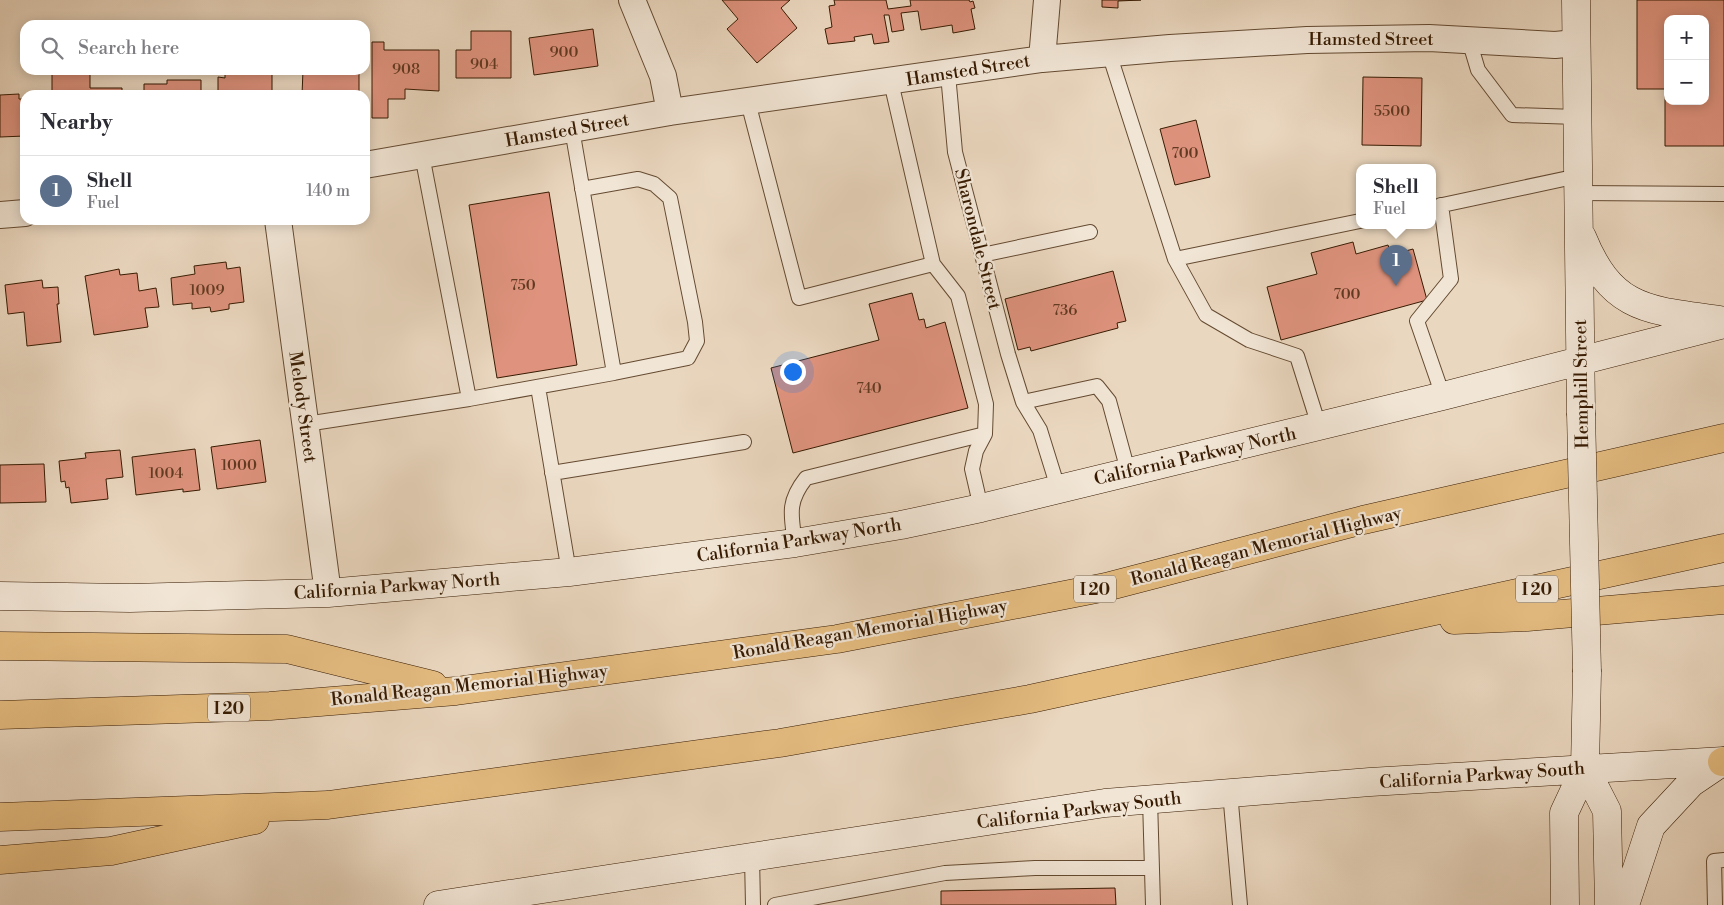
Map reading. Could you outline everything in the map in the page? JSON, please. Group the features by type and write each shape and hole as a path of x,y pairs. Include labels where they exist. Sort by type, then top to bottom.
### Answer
{"highway":[{"name":"Ronald Reagan Memorial Highway","path":"0,715 270,706 456,691 837,639 1106,586 1363,520 1724,438"},
{"name":"I 20","path":"0,817 328,805 780,743 926,719 1208,661 1377,622 1724,548"},
{"path":"1377,622 1527,617 1724,600"},
{"path":"0,646 287,649 456,691"},
{"path":"0,860 111,851 328,805"}],"main road":[{"name":"Hemphill Street","path":"1576,0 1580,413 1587,672 1585,768"},
{"path":"1578,229 1592,262 1603,277 1616,291 1632,302 1684,315 1724,322"},
{"name":"California Parkway North","path":"0,596 130,598 328,593 569,572 795,543 901,525 981,508 1443,396 1724,322"},
{"path":"1625,905 1651,826 1691,783 1723,761"},
{"name":"California Parkway South","path":"438,905 1105,803 1230,792 1585,768 1723,761"},
{"path":"1565,905 1564,813 1585,768"},
{"path":"1585,768 1607,811 1609,905"}],"street":[{"path":"633,0 663,76 670,112"},
{"path":"1042,59 1048,0"},
{"name":"Hamsted Street","path":"370,164 670,112 948,74 1042,59 1307,40 1429,38 1554,45 1576,43"},
{"path":"0,215 20,213"},
{"name":"Melody Street","path":"279,225 328,593"}],"lane":[{"path":"1469,40 1478,70 1512,115 1577,117"},
{"path":"1109,53 1175,259 1206,315 1249,340 1297,356 1318,426"},
{"name":"Sharondale Street","path":"948,74 955,152 982,255 1022,402 1040,430 1058,488"},
{"path":"891,82 932,264 958,296 986,404 985,434 976,451 972,469 981,508"},
{"path":"748,102 799,298 932,264"},
{"path":"572,129 614,373"},
{"path":"422,155 470,399"},
{"path":"306,424 470,399 688,358 697,341 695,322 670,198 654,184 638,179 582,189"},
{"path":"1443,396 1418,321 1451,279 1437,206 1578,185 1724,194"},
{"path":"1175,259 1356,222"},
{"path":"982,255 1090,232"},
{"path":"1022,402 1097,386 1109,400 1128,472"},
{"path":"538,387 569,572"},
{"path":"795,543 791,510 795,492 806,478 985,434"},
{"path":"552,473 744,442"},
{"path":"1230,792 1240,905"},
{"path":"1150,799 1153,905"},
{"path":"752,857 753,905"},
{"path":"1715,905 1714,861 1724,860"},
{"path":"775,905 945,873 1035,868 1152,868"}],"building":[{"path":"722,0 790,0 781,8 797,28 757,63 727,29 738,19"},
{"path":"834,0 886,0 888,9 911,6 910,0 969,0 970,2 973,1 975,8 971,9 975,29 953,33 952,25 921,30 918,11 901,13 904,30 892,32 889,15 884,15 889,42 874,44 872,34 854,37 855,41 828,44 825,29 832,27 829,6 835,5"},
{"path":"1102,0 1141,0 1118,1 1118,8 1102,7"},
{"path":"1637,0 1724,0 1724,146 1665,146 1665,105 1709,105 1709,15 1664,15 1664,89 1637,89"},
{"path":"593,29 598,66 534,75 529,38"},
{"path":"471,31 511,31 511,78 456,78 456,50 471,50"},
{"path":"372,42 384,42 384,50 439,50 439,91 405,89 405,99 388,99 388,118 372,118"},
{"path":"52,75 90,75 90,88 122,88 122,90 52,90"},
{"path":"225,75 272,75 272,90 218,90 218,77 225,78"},
{"path":"303,75 359,75 359,90 302,90"},
{"path":"1363,77 1422,78 1421,146 1362,145"},
{"path":"167,80 201,80 201,90 144,90 144,84 167,84"},
{"path":"19,94 20,136 0,137 0,95"},
{"path":"1196,120 1210,177 1175,185 1160,129"},
{"path":"549,192 577,365 497,378 469,205"},
{"path":"1353,242 1356,254 1388,245 1391,255 1413,249 1427,300 1281,340 1267,287 1317,274 1311,253"},
{"path":"226,262 227,269 240,267 244,302 229,304 229,309 211,312 210,307 192,309 192,303 173,305 171,278 195,274 194,266"},
{"path":"119,269 120,275 137,273 139,291 156,288 159,307 145,308 148,327 94,335 85,276"},
{"path":"1113,271 1126,321 1117,323 1118,328 1031,351 1030,347 1018,350 1005,299"},
{"path":"42,280 43,288 58,287 59,304 57,304 61,342 27,346 24,312 8,314 5,285"},
{"path":"912,293 919,320 924,319 926,328 945,322 968,408 793,453 771,368 879,340 869,304"},
{"path":"260,440 266,482 217,489 211,447"},
{"path":"195,449 200,490 183,492 183,489 136,495 132,457"},
{"path":"120,450 123,477 106,479 108,499 71,503 69,487 66,488 65,481 61,482 59,461 86,458 85,453"},
{"path":"44,464 46,502 0,503 0,465"},
{"path":"1115,888 1116,905 941,905 941,891"}],"place":[{"name":"Shell","path":"1396,286"}]}
